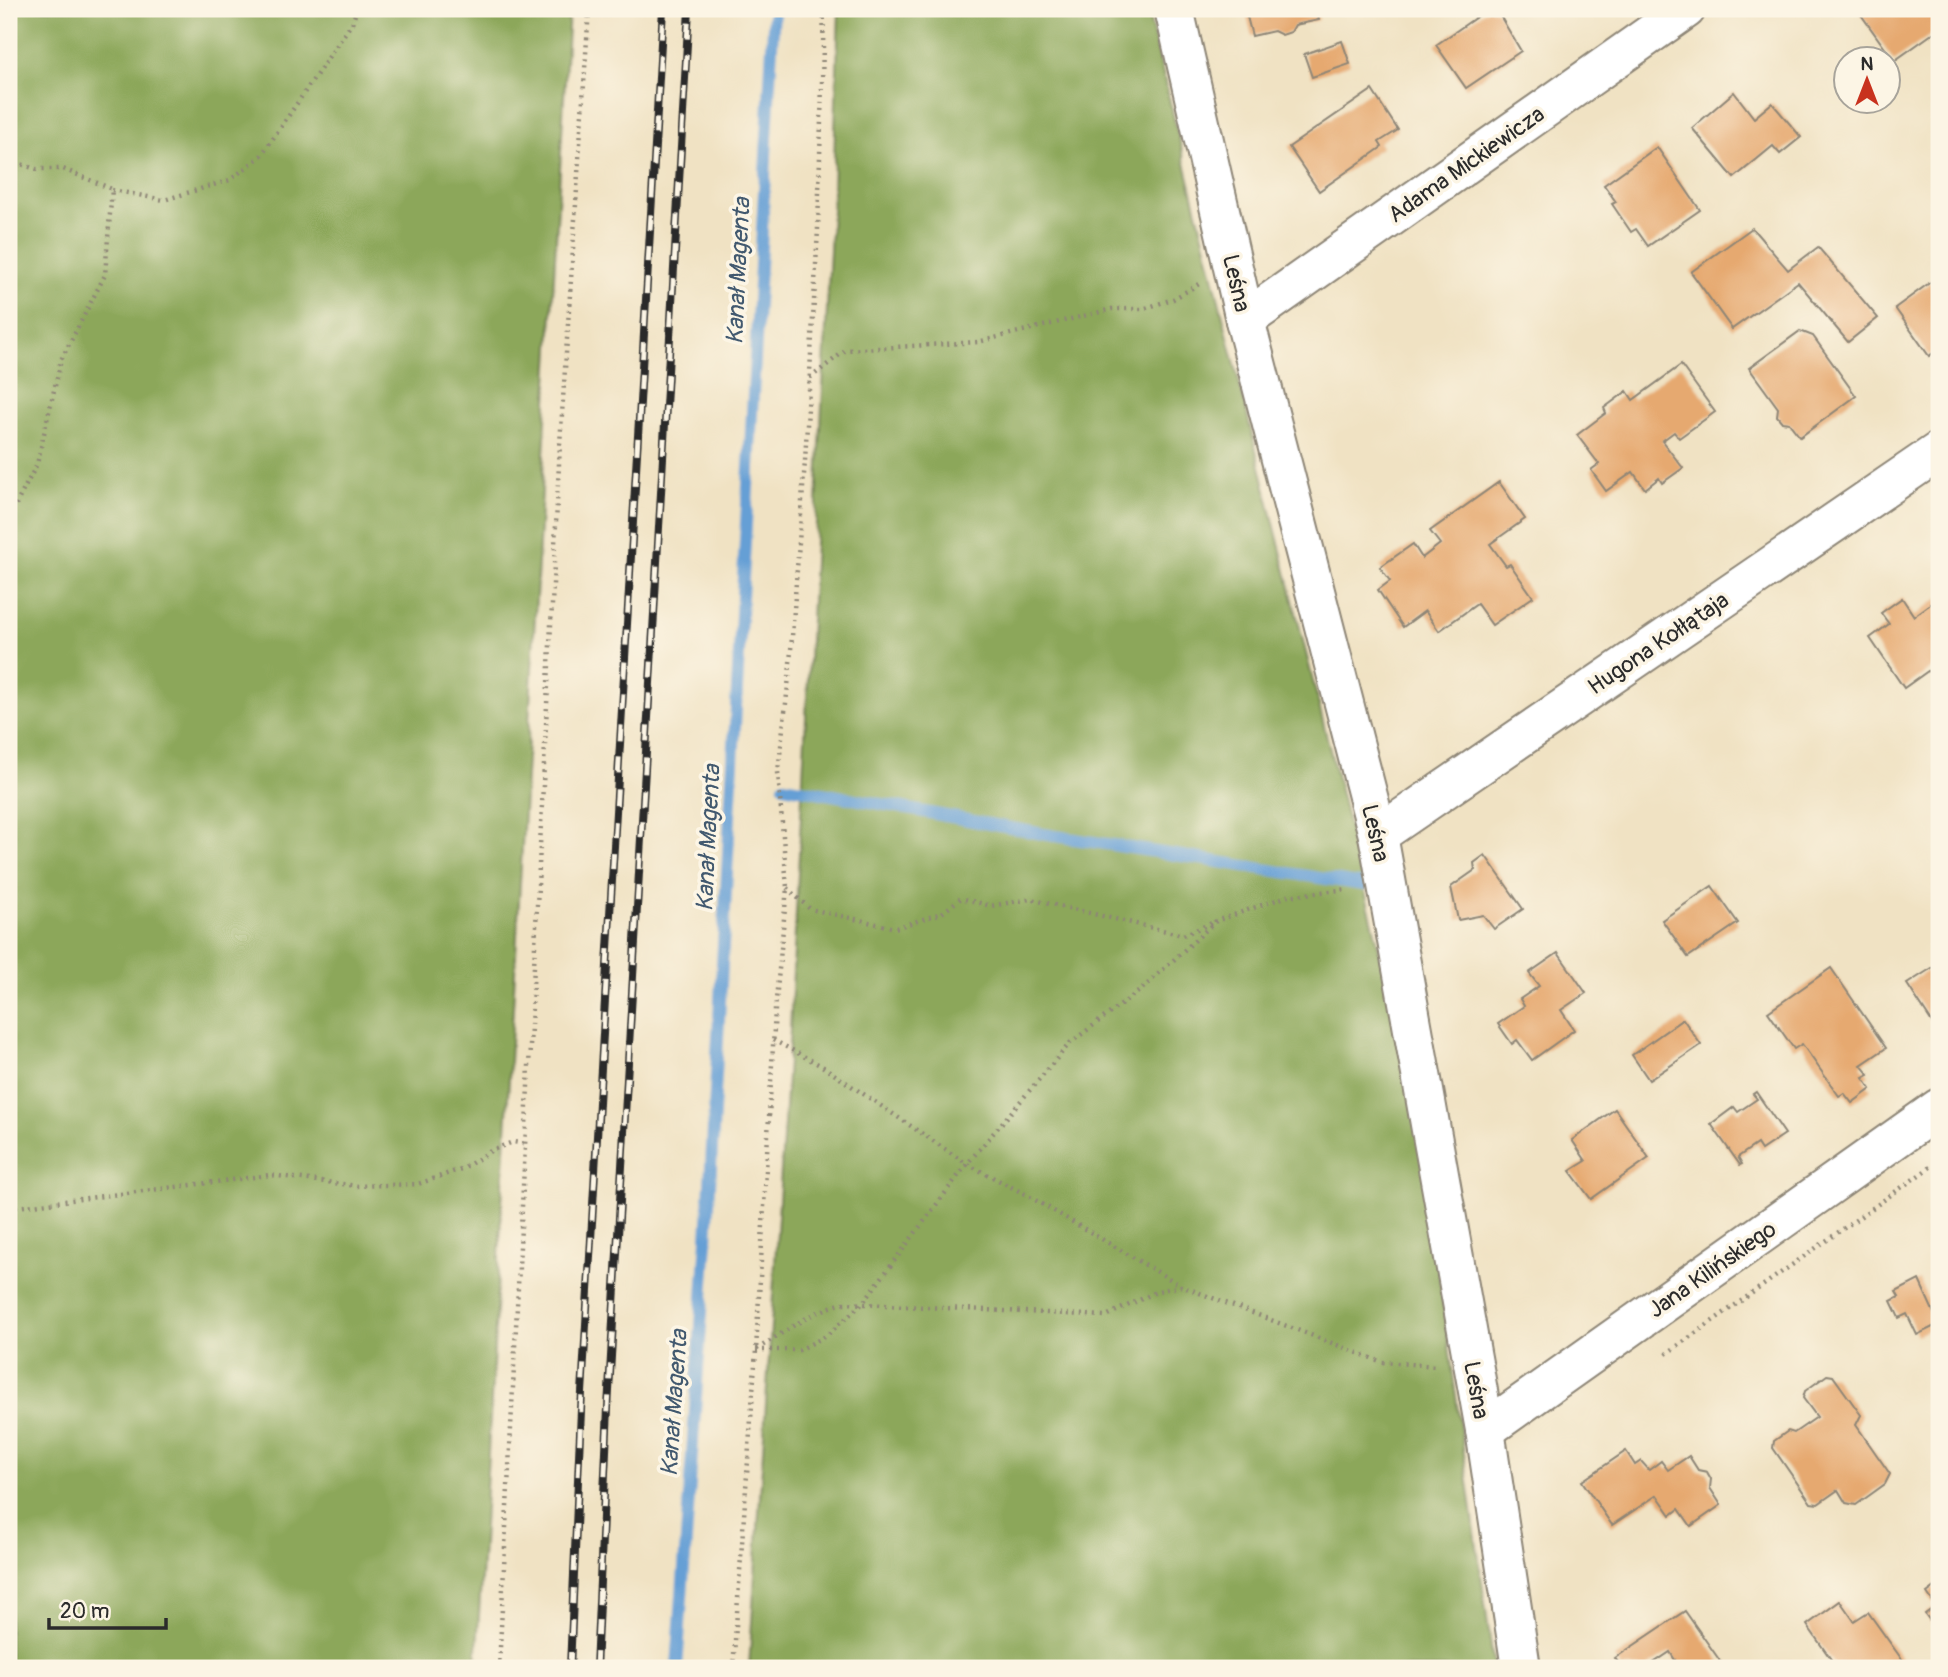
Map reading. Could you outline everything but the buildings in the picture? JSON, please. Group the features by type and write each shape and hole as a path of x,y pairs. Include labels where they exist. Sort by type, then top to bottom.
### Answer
{"street":[{"name":"Leśna","path":"1174,9 1245,320 1378,835 1485,1430 1521,1668"},
{"name":"Adama Mickiewicza","path":"1245,320 1686,9"},
{"name":"Hugona Kołłątaja","path":"1378,835 1939,451"},
{"name":"Jana Kilińskiego","path":"1485,1430 1939,1108"}],"path":[{"path":"9,160 36,169 63,169 113,190 164,200 230,180 261,156 352,23 357,9"},
{"path":"499,1668 560,444 589,9"},
{"path":"733,1668 756,1350 774,1040 787,888 778,772 789,677 810,379 818,229 824,9"},
{"path":"9,518 37,464 61,360 105,275 113,190"},
{"path":"810,379 846,350 978,342 1112,309 1143,309 1173,299 1233,265"},
{"path":"787,888 810,909 895,928 942,913 961,898 991,906 1030,899 1183,935 1288,896 1387,885"},
{"path":"756,1350 799,1350 826,1336 862,1304 967,1164 1070,1043 1143,989 1216,921"},
{"path":"774,1040 821,1066 967,1164 1024,1194 1181,1286 1382,1362 1442,1366 1475,1377"},
{"path":"9,1208 270,1175 358,1186 418,1184 464,1168 492,1150 513,1142 526,1144"},
{"path":"1664,1355 1939,1161"},
{"path":"756,1350 829,1306 862,1304 1106,1316 1158,1291 1181,1286"}],"green space":[{"path":"9,9 569,9 476,1668 9,1668"},
{"path":"839,9 1147,9 1412,1082 1494,1668 749,1668 790,1030 833,192"}],"waterway":[{"name":"Kanał Magenta","path":"677,1668 707,1240 774,9"},
{"path":"784,786 1043,834 1364,885"}],"railway":[{"path":"570,1668 581,1410 663,9"},
{"path":"596,1668 608,1408 689,9"}]}
